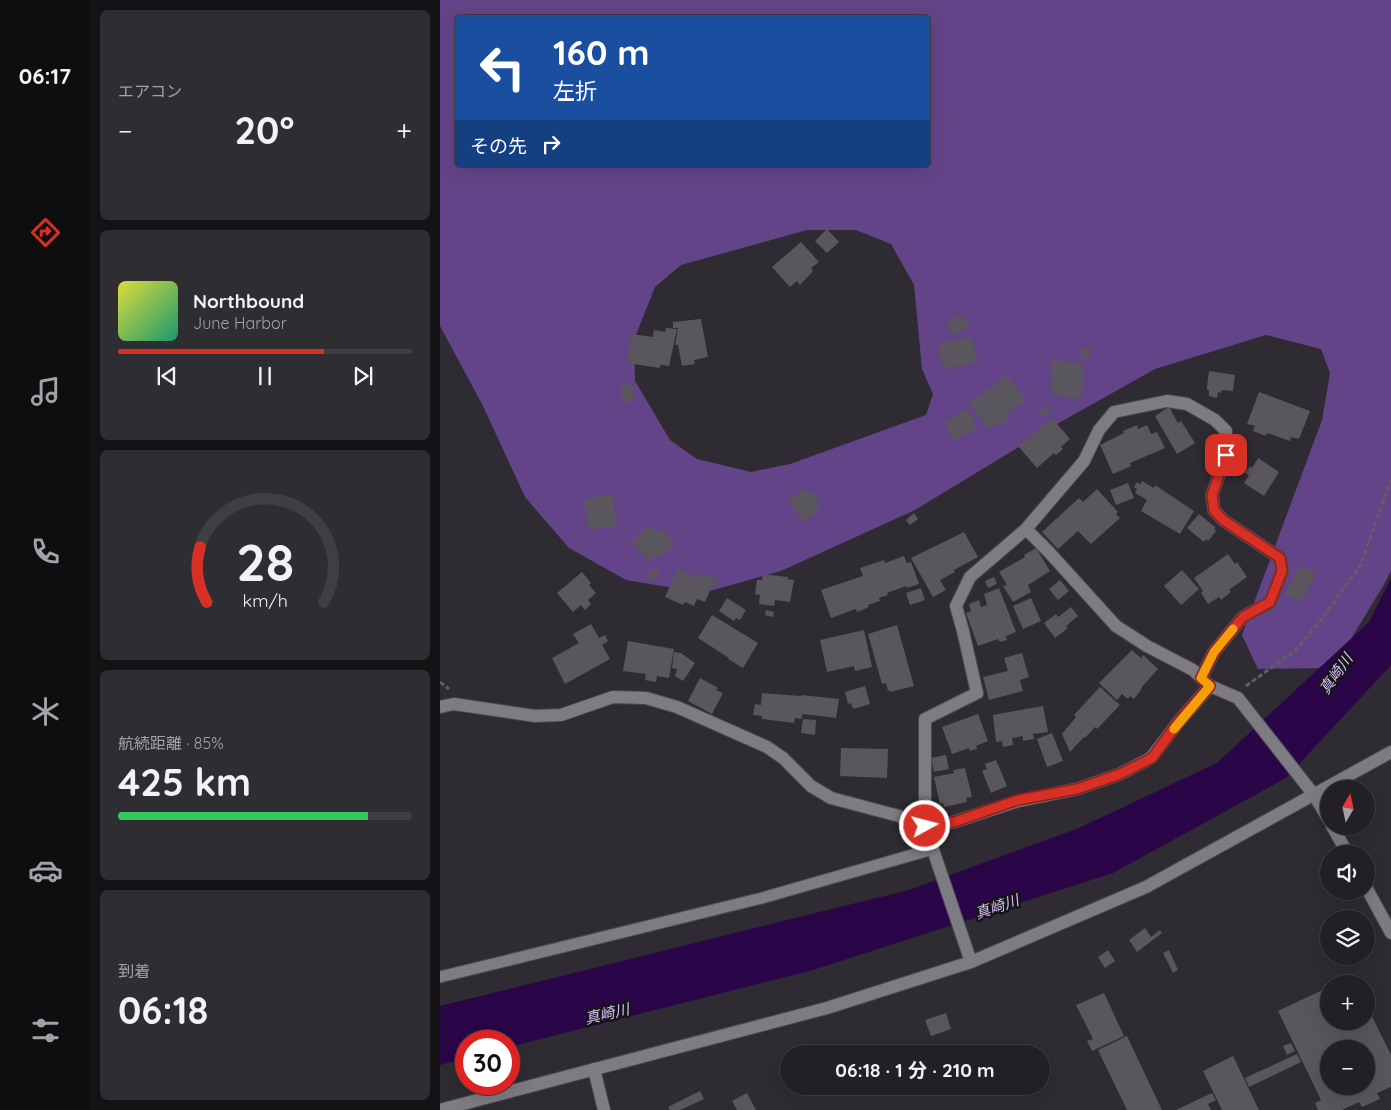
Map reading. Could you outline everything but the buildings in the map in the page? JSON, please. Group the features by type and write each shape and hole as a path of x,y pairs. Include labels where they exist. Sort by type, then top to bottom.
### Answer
{"street":[{"path":"440,707 454,704 534,716 561,715 613,697 646,698 676,706 767,747 783,758 811,786 831,798 899,816 925,826 954,822 1018,800 1077,789 1120,774 1152,758 1205,682 1214,652 1243,617 1270,602 1282,571 1280,558 1223,520 1214,510 1212,495 1226,455 1226,432 1215,420 1188,404 1166,401 1114,412 1099,430 1084,461 1026,529 970,577 956,606 977,694 924,719 925,826 971,962"},
{"path":"1026,529 1116,626 1147,646 1193,670 1205,682 1240,693 1320,805"},
{"path":"440,1110 827,1008 971,962 1146,887 1391,752"},
{"path":"1373,900 1391,933"},
{"path":"594,1069 604,1110"}],"lane":[{"path":"440,977 762,898 933,849"}],"path":[{"path":"1240,693 1297,649 1325,615 1361,564 1391,479"}],"shaded area":[{"path":"440,0 1391,0 1391,571 1333,668 1258,669 1242,635 1322,420 1330,373 1321,349 1266,335 1155,369 1057,424 915,510 781,571 703,593 626,580 569,548 525,497 483,406 440,326","holes":["807,230 856,230 891,244 914,285 922,369 933,394 926,415 790,464 751,472 697,459 670,440 635,381 634,340 655,287 681,265"]}],"water":[{"name":"真崎川","path":"1391,578 1391,665 1286,778 1113,873 813,970 520,1044 520,1030 455,1030 455,1061 440,1065 440,1006 909,890 1079,828 1217,763 1369,622"}],"slow traffic":[{"path":"1174,729 1210,686 1201,678 1214,652 1233,629"}],"route":[{"path":"925,826 954,822 1018,800 1077,789 1120,774 1152,758 1180,720 1210,686 1201,678 1214,652 1243,617 1270,602 1282,571 1280,558 1223,520 1214,510 1212,495 1226,455"}]}
